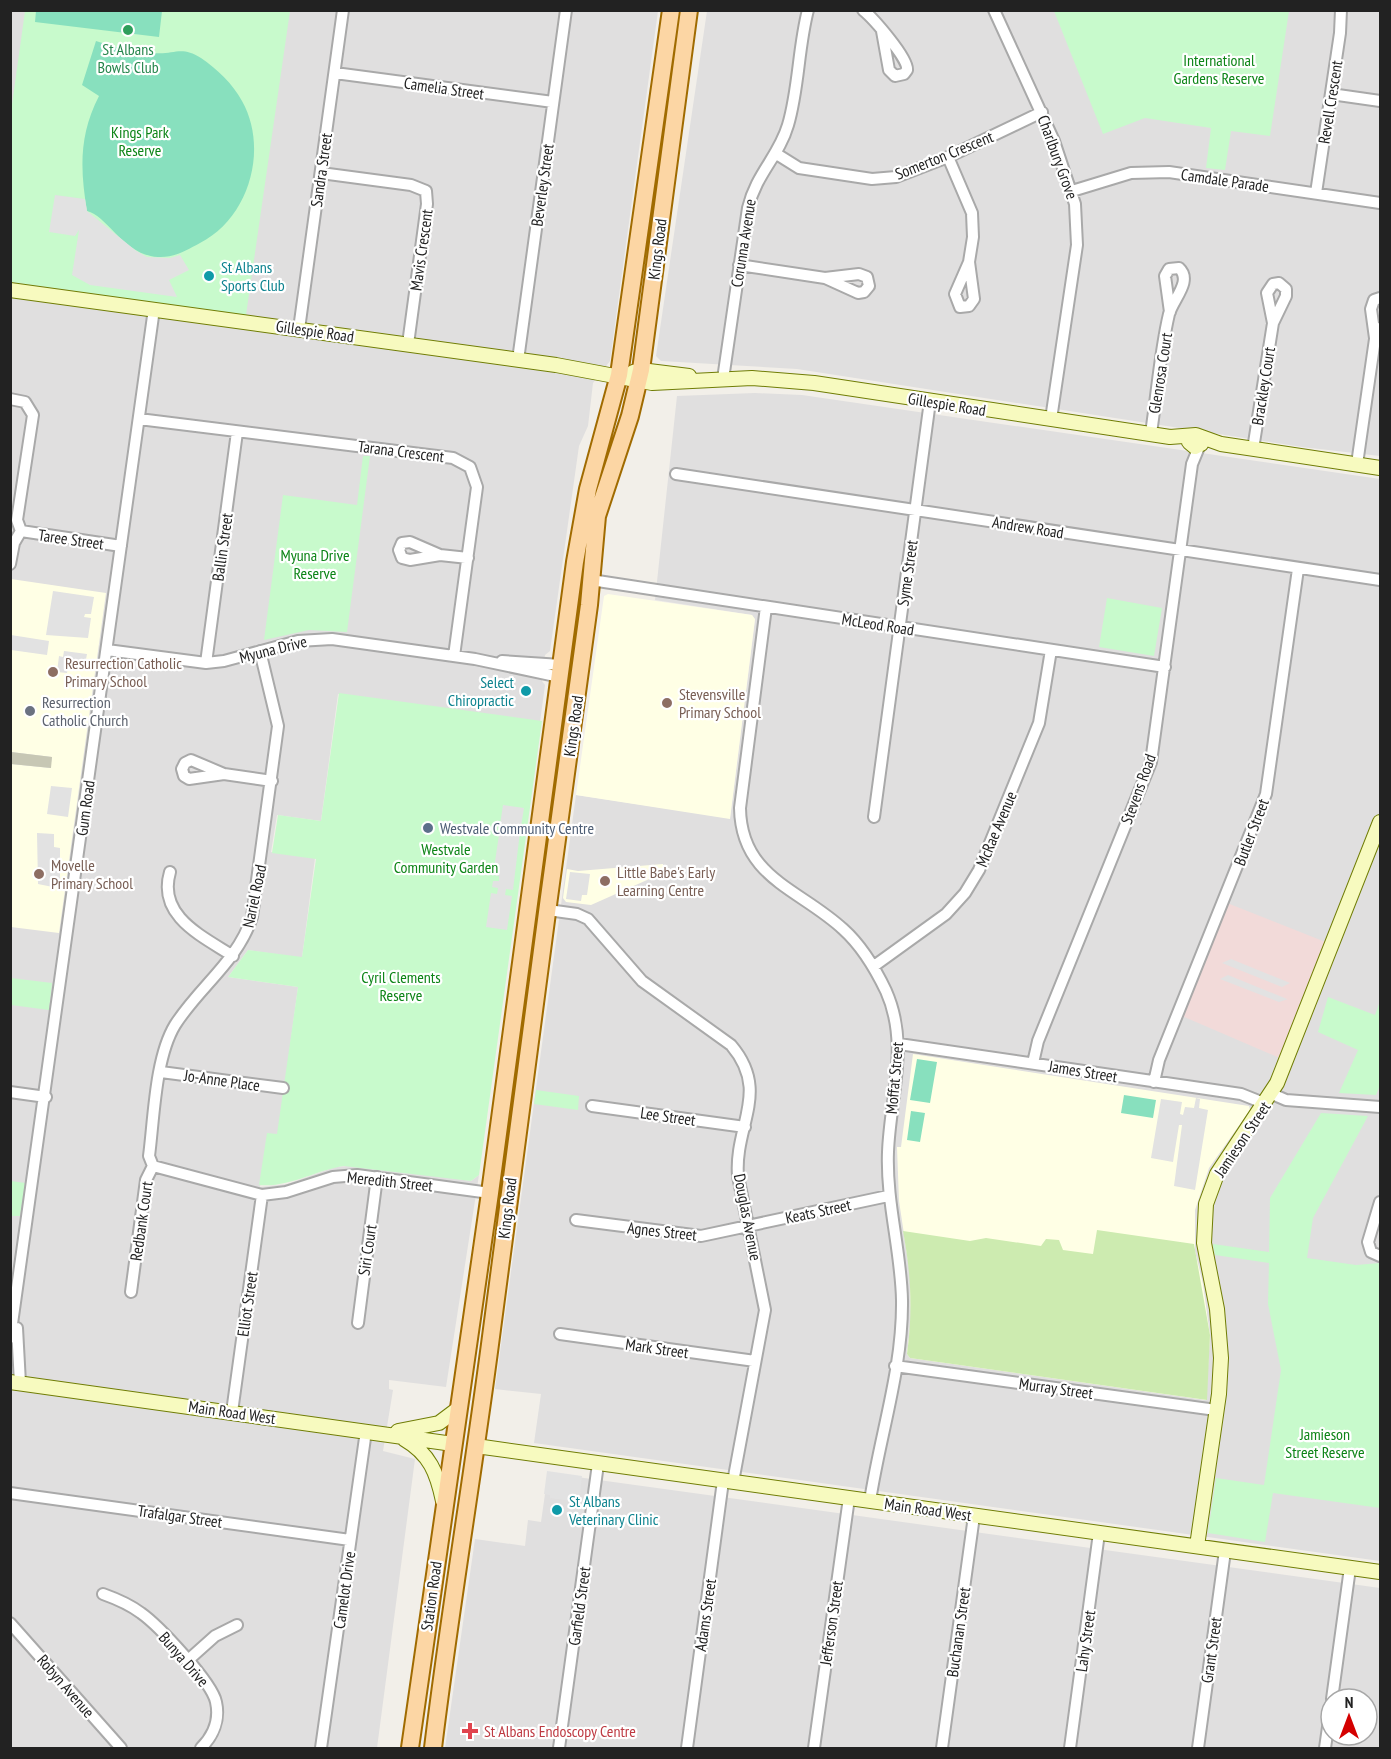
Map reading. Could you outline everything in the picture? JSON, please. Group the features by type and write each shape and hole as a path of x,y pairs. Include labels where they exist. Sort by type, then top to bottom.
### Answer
{"main road":[{"name":"Kings Road","path":"453,1443 588,489 619,375 670,10"},
{"name":"Kings Road","path":"476,1446 580,671 597,516 625,434 640,376 689,10"},
{"path":"561,671 580,671"},
{"path":"529,908 548,910"},
{"path":"490,1193 509,1195"},
{"path":"453,1443 476,1446"},
{"name":"Station Road","path":"410,1749 453,1443"},
{"name":"Station Road","path":"433,1749 449,1621 476,1446"}],"street":[{"name":"Sandra Street","path":"299,329 343,10"},
{"name":"Beverley Street","path":"518,360 566,10"},
{"name":"Corunna Avenue","path":"723,379 752,190 775,153 788,124 808,10"},
{"path":"863,10 882,32"},
{"name":"Charlbury Grove","path":"994,10 1041,112 1072,190 1077,221 1077,244 1051,419"},
{"name":"Revell Crescent","path":"1316,193 1340,33 1341,10"},
{"name":"Camelia Street","path":"334,73 553,102"},
{"path":"1331,94 1380,101"},
{"name":"Somerton Crescent","path":"775,153 799,168 872,179 908,174 1041,112"},
{"path":"948,157 972,213 973,237 969,262"},
{"name":"Camdale Parade","path":"1072,190 1116,176 1149,171 1206,176 1380,203"},
{"name":"Mavis Crescent","path":"321,173 411,185 426,190 427,204 408,344"},
{"path":"739,266 825,278"},
{"name":"Gillespie Road","path":"10,290 619,375 814,383 1151,433 1195,443 1221,444 1380,468"},
{"path":"1357,464 1375,339 1371,309 1374,300 1380,298"},
{"name":"Gum Road","path":"10,1338 17,1307 154,309"},
{"name":"Glenrosa Court","path":"1151,433 1170,312"},
{"name":"Brackley Court","path":"1253,449 1273,323"},
{"path":"1375,339 1380,328"},
{"path":"10,399 25,402 33,415 17,520 21,531 14,543 10,564"},
{"name":"Syme Street","path":"874,817 930,401"},
{"name":"Tarana Crescent","path":"139,419 379,448 462,461 473,471 477,487 454,656"},
{"name":"Ballin Street","path":"206,663 237,432"},
{"name":"Stevens Road","path":"1033,1063 1038,1041 1150,762 1195,443"},
{"name":"Andrew Road","path":"675,474 1380,580"},
{"name":"Taree Street","path":"21,531 121,546"},
{"path":"440,555 468,558"},
{"name":"Butler Street","path":"1154,1082 1159,1060 1266,794 1298,569"},
{"name":"McLeod Road","path":"591,580 1164,668"},
{"name":"Moffat Street","path":"766,607 740,808 743,835 750,853 761,868 842,928 874,966 892,1006 899,1044 889,1134 888,1196 902,1300 896,1366 870,1501"},
{"name":"Myuna Drive","path":"107,650 206,663 319,639 561,671"},
{"name":"McRae Avenue","path":"874,966 946,914 961,898 976,876 1039,723 1051,650"},
{"name":"Nariel Road","path":"154,1118 167,1040 177,1022 233,956 243,941 252,917 278,726 260,651"},
{"path":"224,774 272,781"},
{"name":"Jamieson Street","path":"1197,1546 1216,1410 1220,1342 1216,1301 1203,1243 1204,1212 1217,1174 1269,1099 1371,850 1380,822"},
{"path":"170,872 167,893 178,917 233,956"},
{"name":"Douglas Avenue","path":"548,910 577,914 588,919 642,981 731,1045 742,1058 749,1077 751,1095 737,1166 765,1310 728,1481"},
{"name":"James Street","path":"899,1044 1269,1099 1380,1107"},
{"name":"Jo-Anne Place","path":"161,1072 283,1088"},
{"path":"10,1092 46,1097"},
{"name":"Lee Street","path":"591,1106 746,1127"},
{"name":"Redbank Court","path":"130,1292 146,1180 153,1166 149,1156 154,1118"},
{"name":"Meredith Street","path":"153,1166 262,1195 286,1192 333,1177 377,1177 490,1193"},
{"name":"Siri Court","path":"358,1323 377,1177"},
{"name":"Elliot Street","path":"232,1412 262,1195"},
{"name":"Keats Street","path":"748,1227 888,1196"},
{"path":"1380,1202 1368,1246 1373,1254 1380,1256"},
{"name":"Agnes Street","path":"576,1220 692,1236 708,1236 748,1227"},
{"name":"Gum Road","path":"15,1383 17,1307"},
{"name":"Mark Street","path":"560,1334 755,1361"},
{"name":"Murray Street","path":"896,1366 1216,1410"},
{"name":"Main Road West","path":"15,1383 453,1443"},
{"path":"372,1432 432,1425 446,1419 459,1408"},
{"name":"Camelot Drive","path":"321,1749 350,1540 372,1432"},
{"path":"399,1436 418,1448 432,1464 444,1506"},
{"name":"Main Road West","path":"476,1446 1380,1572"},
{"name":"Garfield Street","path":"560,1749 598,1464"},
{"name":"Adams Street","path":"687,1749 728,1481"},
{"name":"Trafalgar Street","path":"10,1493 350,1540"},
{"name":"Jefferson Street","path":"814,1749 849,1498"},
{"name":"Buchanan Street","path":"942,1749 974,1516"},
{"name":"Lahy Street","path":"1070,1749 1100,1533"},
{"name":"Grant Street","path":"1198,1749 1225,1551"},
{"path":"1334,1687 1350,1568"},
{"name":"Bunya Drive","path":"103,1594 141,1612 206,1683 216,1701 215,1728 201,1749"},
{"name":"Robyn Avenue","path":"10,1623 121,1749"},
{"path":"187,1661 214,1636 237,1625"}],"shaded area":[{"path":"11,11 658,11 610,361 593,383 588,426 579,446 550,651 545,655 542,681 545,685 540,722 338,694 321,821 277,815 271,852 315,858 302,958 248,950 228,977 298,987 278,1136 269,1134 260,1187 287,1184 335,1167 361,1165 471,1181 479,1175 446,1387 389,1380 389,1389 393,1390 383,1451 415,1459 377,1748 11,1748"},
{"path":"707,11 1380,11 1380,456 1302,447 797,369 661,361 656,356"},
{"path":"55,195 85,199 87,211 147,257 170,258 180,255 189,270 169,280 177,297 90,285 72,275 79,230 75,236 49,232"},
{"path":"755,393 802,395 1380,479 1380,1561 534,1443 541,1394 495,1389 576,795 730,818 755,620 752,615 655,600 677,396"},
{"path":"11,579 106,593 59,933 11,927 11,764 50,768 52,757 11,752"},
{"path":"53,591 94,597 91,614 85,614 84,617 91,618 88,638 46,635"},
{"name":"Stevensville Primary School","path":"608,594 752,615 755,619 730,819 576,795 604,596"},
{"path":"11,635 49,641 47,655 11,650"},
{"path":"64,651 87,654 84,670 68,667 67,673 57,672 59,656 63,657"},
{"path":"11,752 52,757 51,768 11,764"},
{"path":"51,786 72,788 68,817 47,814"},
{"path":"503,805 524,808 521,826 515,826 514,831 520,832 513,890 506,889 505,895 512,896 507,930 486,927 491,893 497,894 498,888 492,887 493,881 499,881 499,876 493,875 500,828 506,829 506,826 500,825"},
{"path":"37,833 54,834 54,847 60,848 60,884 54,884 53,887 38,884"},
{"name":"Little Babe's Early Learning Centre","path":"663,864 665,872 591,905 566,902 563,898 567,869 578,871"},
{"path":"570,872 590,874 587,895 582,895 581,901 566,899"},
{"path":"1227,903 1328,943 1282,1059 1182,1016"},
{"path":"1231,959 1290,983 1282,987 1222,963"},
{"path":"1228,975 1288,999 1279,1002 1220,979"},
{"path":"913,1054 1249,1106 1250,1110 1209,1168 1195,1210 1195,1251 1203,1284 1210,1335 1206,1400 910,1358 907,1354 911,1320 910,1274 899,1201 897,1147 901,1147"},
{"path":"1196,1098 1200,1099 1199,1108 1208,1110 1195,1190 1174,1186 1182,1125 1179,1125 1173,1162 1151,1158 1161,1099 1182,1102 1180,1114 1183,1115 1185,1107 1194,1108"},
{"path":"547,1471 582,1476 579,1502 550,1498 550,1495 544,1494"},
{"path":"548,1473 1380,1588 1380,1748 445,1748 475,1539 525,1546 528,1520 541,1522"}],"green space":[{"name":"St Albans Bowls Club","path":"36,10 162,11 159,37 35,22"},
{"name":"Kings Park Reserve","path":"25,11 290,11 246,315 11,282 10,119"},
{"name":"International Gardens Reserve","path":"1054,11 1289,11 1270,136 1231,131 1225,170 1206,168 1211,128 1145,118 1103,134"},
{"path":"96,41 139,52 183,51 194,54 213,67 229,83 242,101 250,120 254,140 253,160 250,181 242,200 217,232 180,253 164,257 146,255 135,250 95,214 87,211 83,181 83,152 92,110 99,96 82,85"},
{"name":"Myuna Drive Reserve","path":"363,456 370,456 347,632 309,630 264,640 283,495 357,505"},
{"path":"1107,598 1162,608 1154,656 1099,647"},
{"name":"Cyril Clements Reserve","path":"339,693 542,721 479,1175 471,1181 344,1166 281,1184 259,1185 267,1133 277,1134 298,987 228,977 248,950 302,957 316,859 272,853 278,815 321,821"},
{"path":"11,978 52,983 49,1010 11,1005"},
{"path":"1328,997 1375,1015 1380,1001 1380,1085 1376,1095 1339,1093 1358,1050 1318,1032"},
{"path":"917,1059 937,1062 930,1103 910,1100"},
{"path":"536,1090 579,1096 578,1110 534,1104"},
{"path":"1124,1095 1156,1100 1153,1118 1121,1113"},
{"path":"911,1111 925,1113 920,1142 907,1140"},
{"name":"Jamieson Street Reserve","path":"1321,1113 1368,1116 1313,1218 1307,1258 1356,1265 1380,1263 1380,1508 1273,1493 1265,1542 1208,1533 1216,1478 1264,1485 1281,1370 1268,1304 1269,1263 1215,1255 1213,1244 1269,1252 1270,1198"},
{"path":"11,1181 25,1183 20,1216 11,1216"},
{"path":"1097,1230 1194,1244 1210,1335 1207,1400 910,1358 907,1354 910,1292 903,1231 970,1241 986,1238 1041,1246 1046,1239 1059,1240 1063,1250 1093,1254"}],"place":[{"name":"St Albans Bowls Club","path":"128,30"},
{"name":"St Albans Sports Club","path":"209,276"},
{"name":"Resurrection Catholic Primary School","path":"53,672"},
{"name":"Select Chiropractic","path":"526,691"},
{"name":"Stevensville Primary School","path":"667,703"},
{"name":"Resurrection Catholic Church","path":"30,711"},
{"name":"Westvale Community Centre","path":"428,828"},
{"name":"Movelle Primary School","path":"39,874"},
{"name":"Little Babe's Early Learning Centre","path":"605,881"},
{"name":"St Albans Veterinary Clinic","path":"557,1510"},
{"name":"St Albans Endoscopy Centre","path":"470,1731"}],"park label":[{"name":"Westvale Community Garden","path":"446,858"}]}
